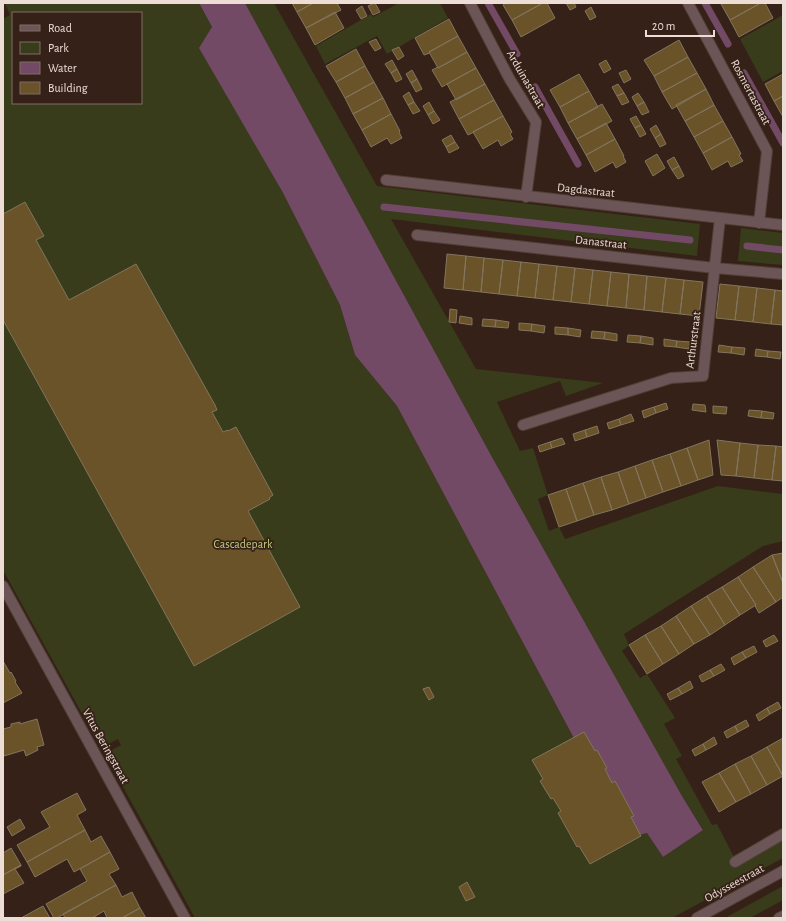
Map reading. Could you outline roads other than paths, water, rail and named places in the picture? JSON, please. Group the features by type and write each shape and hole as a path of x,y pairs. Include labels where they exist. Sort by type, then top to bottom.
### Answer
{"street":[{"name":"Arduinastraat","path":"470,3 509,78 536,122 526,197"},
{"name":"Rosmertastraat","path":"688,3 767,151 759,223"},
{"name":"Dagdastraat","path":"386,180 783,225"},
{"name":"Arthurstraat","path":"523,425 671,378 703,376 720,218"},
{"name":"Danastraat","path":"417,235 715,268 783,274"},
{"name":"Vitus Beringstraat","path":"3,586 185,918"},
{"path":"735,862 783,834"},
{"name":"Odysseestraat","path":"697,918 783,871"},
{"path":"779,918 783,916"}],"water":[{"path":"199,3 245,3 492,457 682,796 703,830 663,857 647,833 627,838 397,406 355,355 340,305 282,191 199,48 212,27"}],"waterway":[{"path":"488,3 517,54"},
{"path":"705,3 728,44"},
{"path":"744,73 783,143"},
{"path":"535,87 578,164"},
{"path":"384,207 690,240"},
{"path":"747,246 783,250"}],"park label":[{"name":"Cascadepark","path":"243,544"}]}
